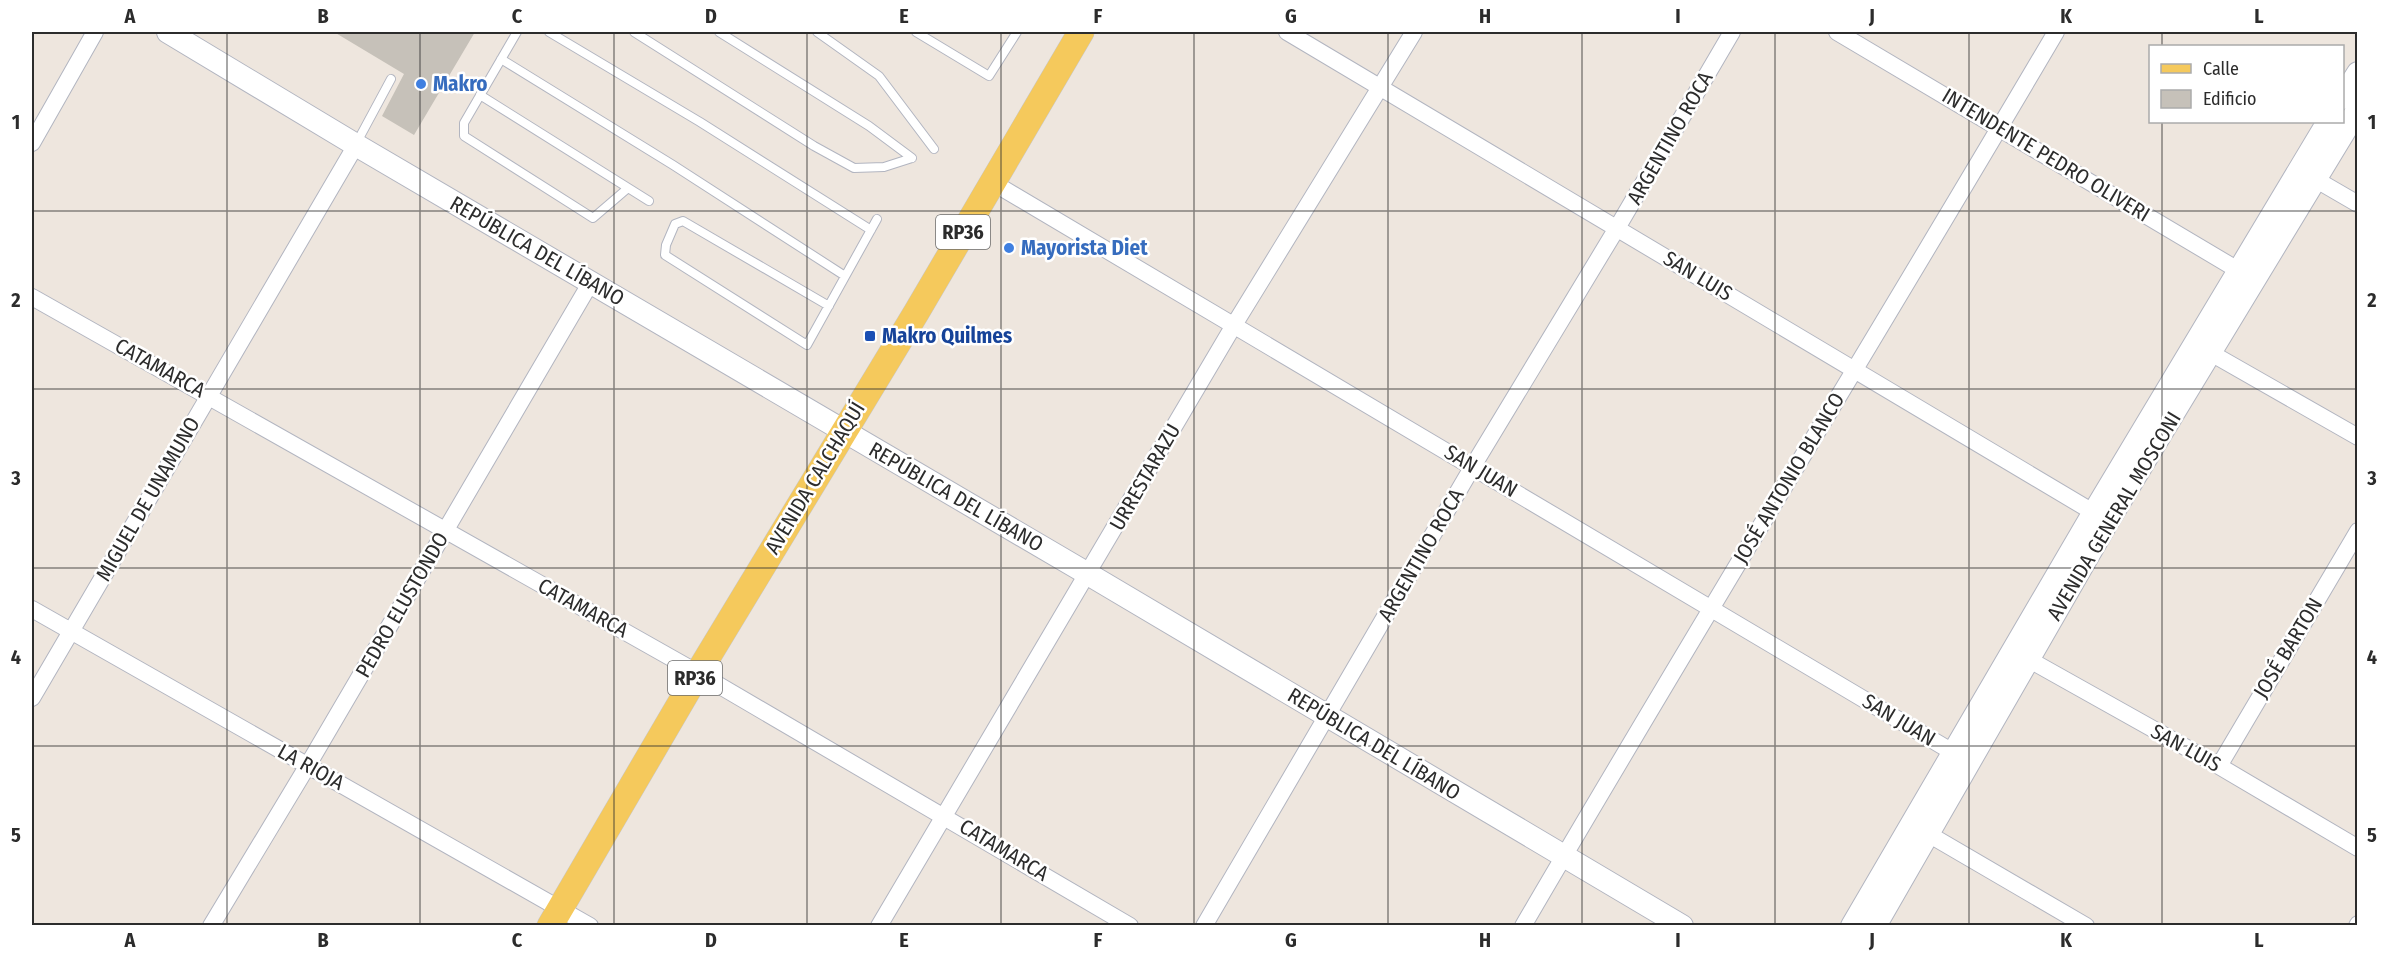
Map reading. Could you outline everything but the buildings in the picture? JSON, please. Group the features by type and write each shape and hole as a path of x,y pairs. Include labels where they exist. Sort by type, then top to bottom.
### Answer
{"main road":[{"name":"AVENIDA CALCHAQUÍ","path":"555,917 698,673 916,313 1059,68 1073,36"}],"street":[{"path":"32,143 95,32"},
{"name":"REPÚBLICA DEL LÍBANO","path":"168,32 1682,926"},
{"name":"SAN LUIS","path":"1287,32 1382,86 2101,517"},
{"name":"URRESTARAZU","path":"879,926 1234,325 1414,32"},
{"name":"ARGENTINO ROCA","path":"1204,926 1473,466 1732,32"},
{"name":"INTENDENTE PEDRO OLIVERI","path":"1838,32 2246,275"},
{"name":"JOSÉ ANTONIO BLANCO","path":"1523,926 1711,607 1856,369 2056,32"},
{"path":"2344,96 2358,73"},
{"name":"AVENIDA GENERAL MOSCONI","path":"1852,926 1920,830 2101,517 2307,174 2358,109"},
{"name":"AVENIDA GENERAL MOSCONI","path":"2307,174 2328,123"},
{"name":"MIGUEL DE UNAMUNO","path":"32,698 356,145"},
{"path":"2307,174 2358,204"},
{"name":"SAN JUAN","path":"992,182 1962,758"},
{"name":"PEDRO ELUSTONDO","path":"211,926 309,765 591,282"},
{"name":"CATAMARCA","path":"32,297 698,673 1130,926"},
{"path":"2203,348 2358,437"},
{"name":"JOSÉ BARTON","path":"2219,766 2358,531"},
{"name":"LA RIOJA","path":"32,609 309,765 555,917 590,926"},
{"name":"SAN LUIS","path":"2021,655 2219,766 2358,848"},
{"path":"1920,830 2086,926"},
{"name":"AVENIDA GENERAL MOSCONI","path":"1875,926 1920,830"}],"lane":[{"path":"517,32 464,123 464,136 593,218 628,188"},
{"path":"549,32 700,122 871,230"},
{"path":"634,32 814,146 854,168 884,167 912,158 868,126 719,32"},
{"path":"817,32 879,76 934,149"},
{"path":"916,32 989,76 1017,32"},
{"path":"501,59 673,165 845,276"},
{"path":"356,145 391,79"},
{"path":"480,95 649,201"},
{"path":"829,306 683,221 675,224 666,245 666,255 807,345 829,306 845,276 877,219"}],"place":[{"name":"Makro","path":"421,84"},
{"name":"Mayorista Diet","path":"1009,248"},
{"name":"Makro Quilmes","path":"870,336"}]}
